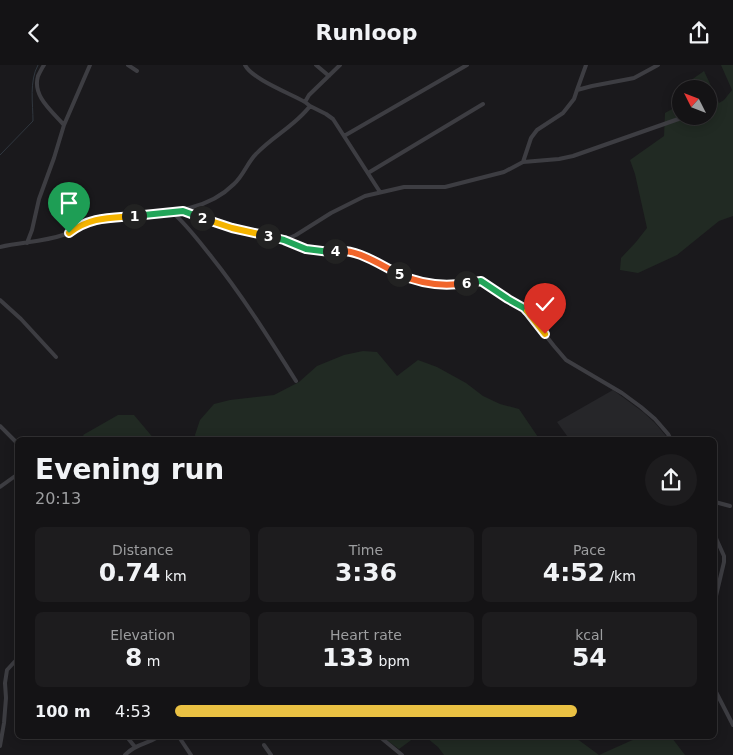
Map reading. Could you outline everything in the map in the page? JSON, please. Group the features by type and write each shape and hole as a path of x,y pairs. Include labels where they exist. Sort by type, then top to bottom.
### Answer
{"street":[{"path":"44,65 38,77 38,94 64,125"},
{"path":"27,243 39,199 64,125 90,65"},
{"path":"128,65 137,71"},
{"path":"245,65 249,71 263,80 326,113 333,119 380,192"},
{"path":"316,65 329,75"},
{"path":"305,102 309,95 340,65"},
{"path":"344,136 467,65"},
{"path":"523,162 531,138 537,130 563,113 574,99 586,65"},
{"path":"577,90 634,78 658,65"},
{"path":"368,173 483,104"},
{"path":"183,211 210,200 234,185 256,153 303,115 310,106"},
{"path":"284,240 364,196 412,186 445,187 504,172 523,162 573,156 672,121"},
{"path":"172,211 192,233 253,312 296,381"},
{"path":"0,247 62,236 92,220 183,211 217,224 284,240 306,249 330,252 342,250 370,258 408,278 428,283 453,285 481,281 524,308 566,359 622,393 641,407 670,437"},
{"path":"0,300 21,319 56,357"},
{"path":"0,426 15,441"},
{"path":"0,487 15,476"},
{"path":"717,503 730,506"},
{"path":"717,541 724,557 724,562 717,592"},
{"path":"0,746 6,698 2,683 7,670 15,661"},
{"path":"717,694 733,725"},
{"path":"129,739 135,747"},
{"path":"125,755 135,747 155,739"},
{"path":"180,739 191,755"},
{"path":"382,739 402,755"},
{"path":"264,745 271,755"}],"shaded area":[{"path":"721,65 733,65 733,216 719,221 677,255 638,273 620,270 621,258 647,228 630,160 664,136 665,113 672,109 672,125 718,125 718,101 719,103 724,100 732,90"},
{"path":"704,71 708,80 691,80"},
{"path":"363,351 377,352 397,376 418,360 437,367 466,383 483,396 500,404 519,409 538,437 195,437 200,420 214,404 230,400 274,395 299,382 317,366 344,355"},
{"path":"613,390 643,412 666,437 568,437 557,422"},
{"path":"118,415 134,415 152,437 85,437 83,435"},
{"path":"385,739 413,739 399,749"},
{"path":"428,739 577,739 599,755 444,755"},
{"path":"635,739 673,739 685,755 599,755"}],"waterway":[{"path":"0,155 33,121 32,85 38,65"}],"route":[{"path":"69,233 92,220 183,211 232,228 284,240 306,249 330,252 342,250 370,258 408,278 428,283 453,285 481,281 524,308 545,334"}]}
